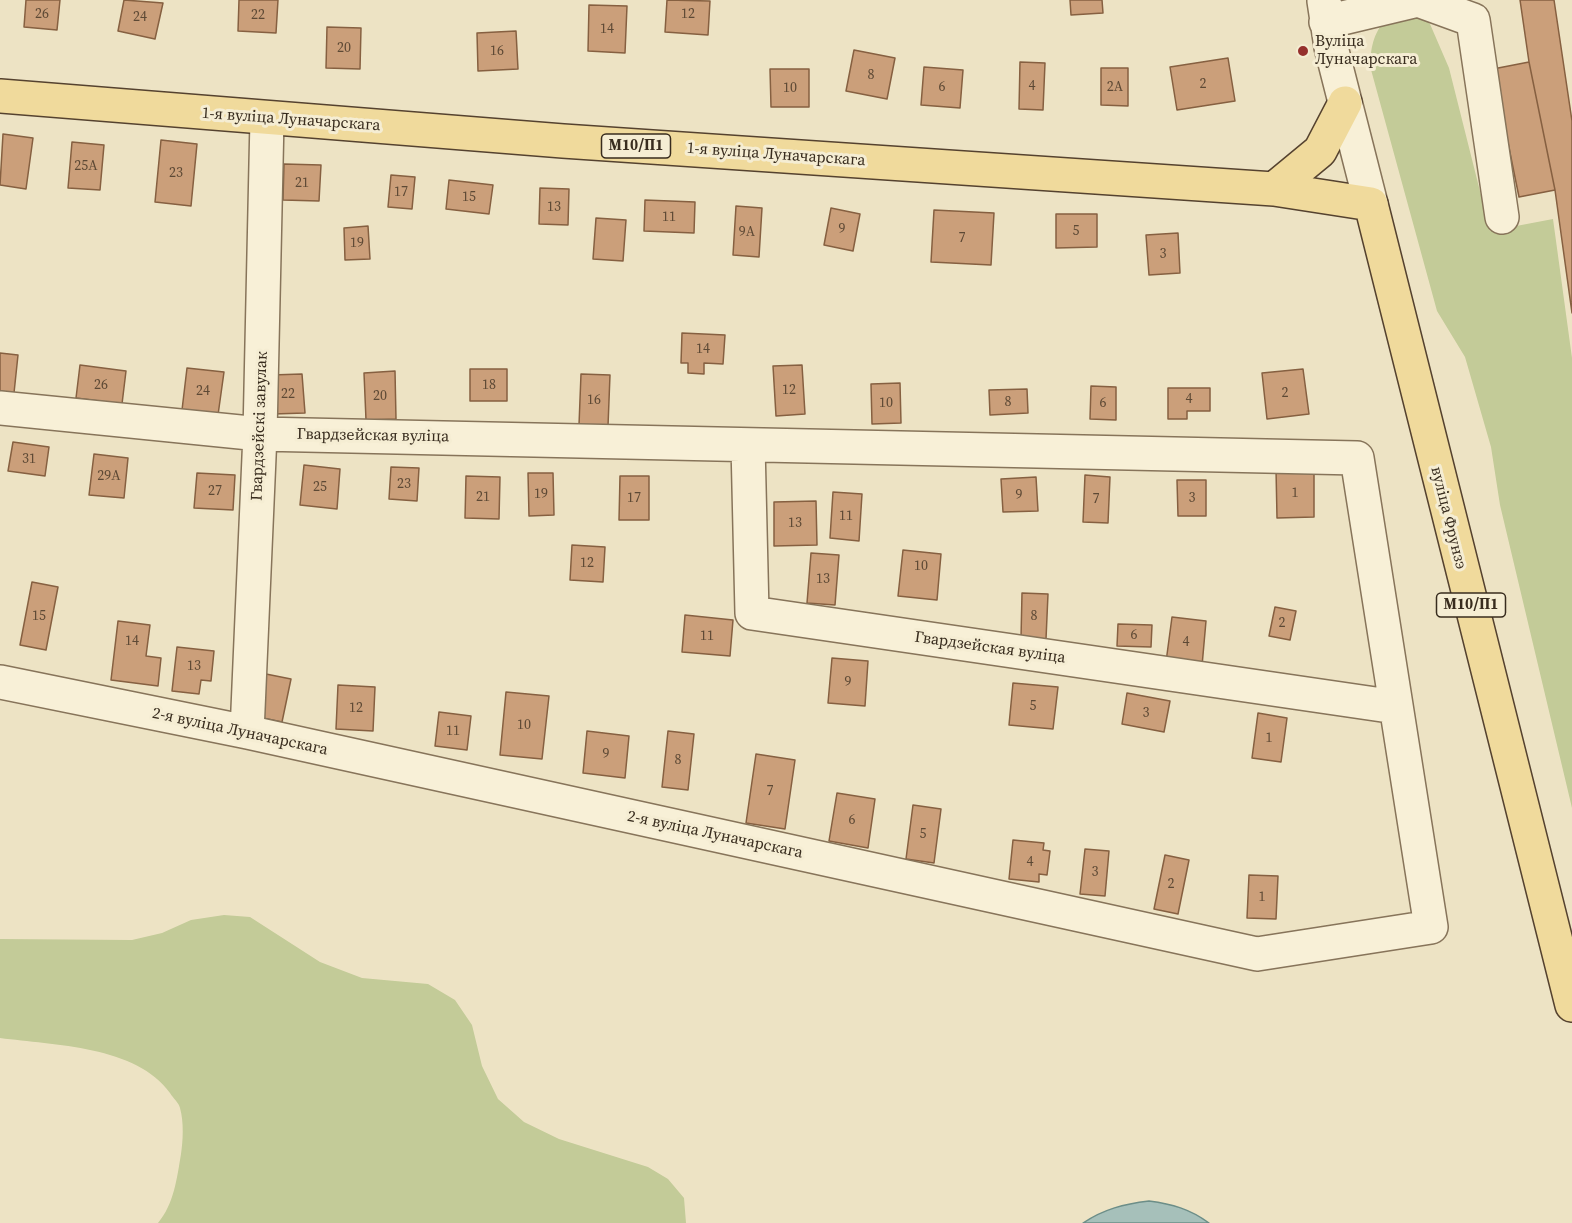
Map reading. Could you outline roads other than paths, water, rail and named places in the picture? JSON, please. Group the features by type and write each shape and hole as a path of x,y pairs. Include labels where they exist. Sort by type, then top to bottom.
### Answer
{"main road":[{"name":"1-я вуліца Луначарскага","path":"0,96 267,119 1274,189 1371,204"},
{"path":"1274,189 1320,151 1345,103"},
{"name":"вуліца Фрунзэ","path":"1371,204 1572,1005"}],"street":[{"path":"1371,204 1345,103 1325,11 1418,0 1473,20 1502,217"},
{"name":"Гвардзейскі завулак","path":"247,732 261,434 267,119"},
{"name":"Гвардзейская вуліца","path":"0,408 261,434 1357,458 1396,707 752,614 748,445"},
{"name":"2-я вуліца Луначарскага","path":"0,682 247,732 1257,954 1431,927 1396,707"}],"water":[{"path":"1149,1201 1180,1208 1209,1223 1083,1223 1114,1208"}],"place":[{"name":"Вуліца Луначарскага","path":"1303,51"}]}
